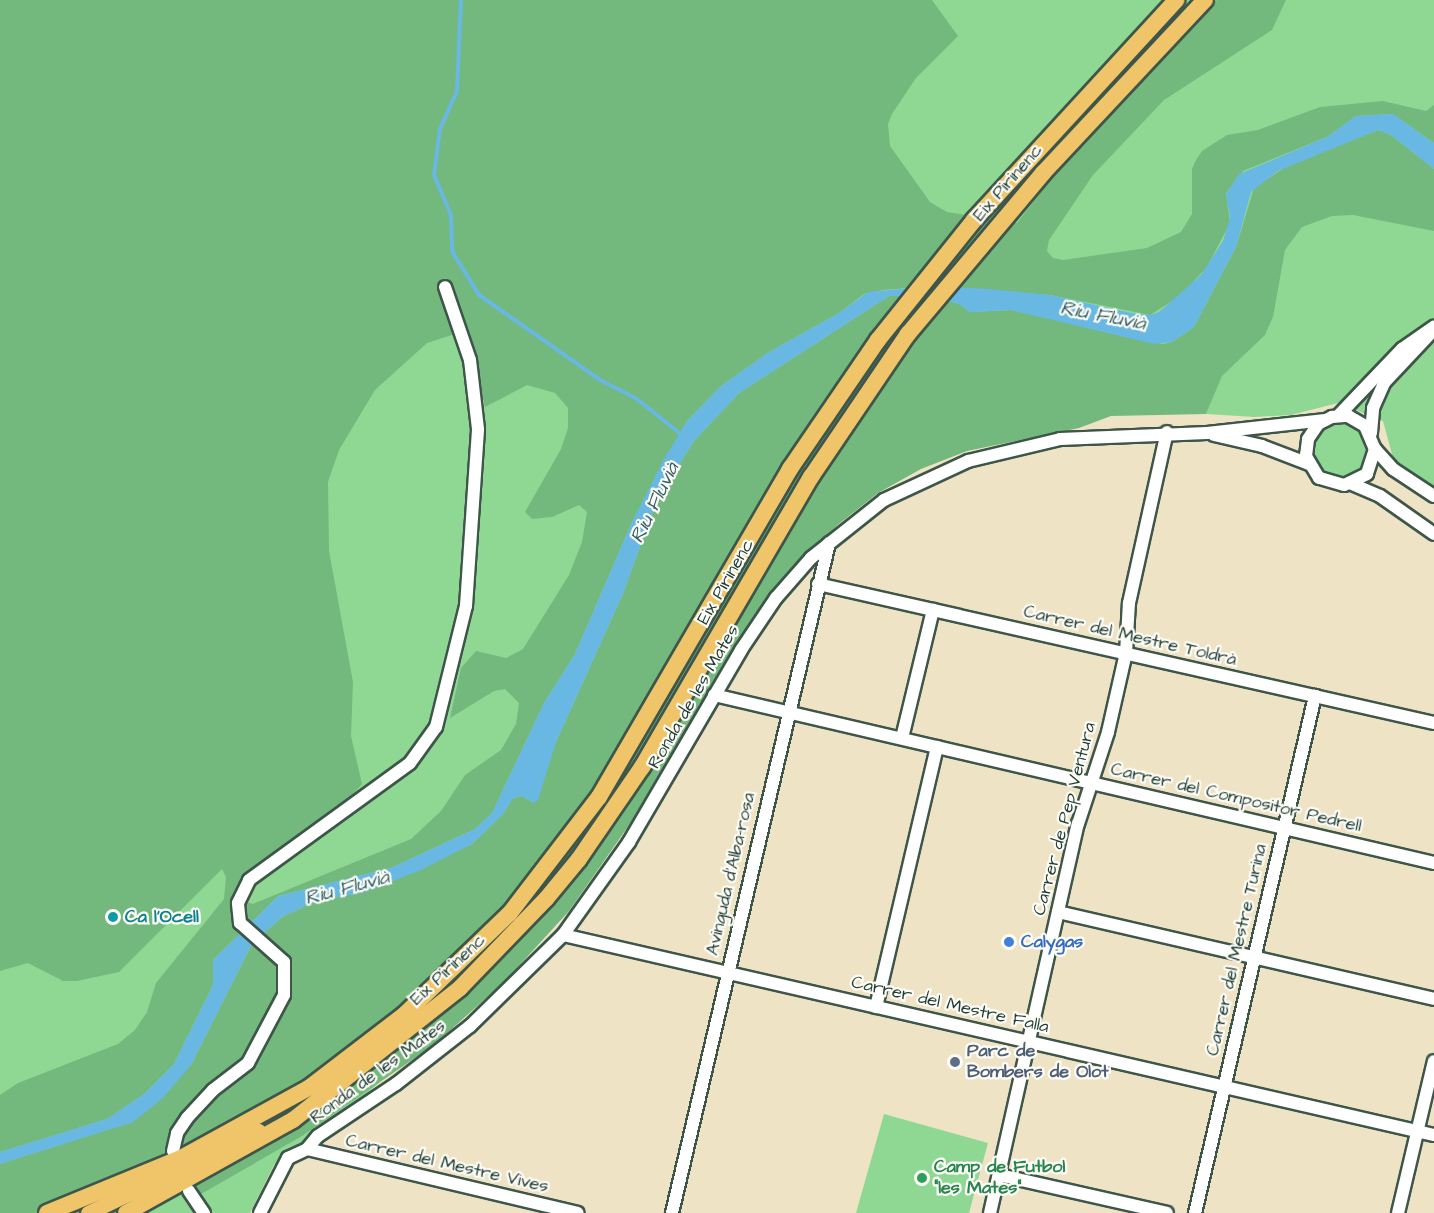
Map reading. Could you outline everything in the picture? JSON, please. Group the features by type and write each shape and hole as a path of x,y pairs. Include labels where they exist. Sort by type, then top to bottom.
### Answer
{"highway":[{"name":"Eix Pirinenc","path":"312,1095 437,987 510,913 563,847 625,756 790,469 861,364 974,220 1176,0"},
{"name":"Eix Pirinenc","path":"312,1095 390,1047 460,988 579,859 642,767 811,477 887,364 930,305 1001,221 1205,0"},
{"path":"47,1213 181,1158 312,1095"},
{"path":"126,1213 261,1141 312,1095"}],"main road":[{"name":"Eix Pirinenc","path":"88,1213 244,1138 312,1095"}],"street":[{"path":"173,1151 177,1133 187,1118 213,1090 248,1063 272,1023 284,995 284,962 240,923 238,903 249,880 410,763 436,728 466,606 478,429 470,360 445,286"},
{"path":"1338,416 1402,349 1434,328"},
{"path":"1434,328 1384,383 1373,408 1371,433 1376,449 1393,469 1434,496"},
{"path":"1371,433 1357,420 1338,416 1325,420 1308,439 1309,464 1327,483 1352,484 1380,496 1434,534"},
{"name":"Ronda de les Mates","path":"260,1213 288,1158 307,1149 318,1136 396,1084 470,1026 563,934 629,842 714,694 776,598 829,543 884,500 968,461 1059,439 1167,432 1207,433 1325,420"},
{"name":"Carrer de Pep Ventura","path":"990,1213 1058,912 1126,653 1129,603 1167,432"},
{"name":"Ronda de les Mates","path":"1207,433 1262,446 1309,464"},
{"path":"1352,484 1372,466 1376,449"},
{"name":"Avinguda d'Alba-rosa","path":"672,1213 829,543"},
{"name":"Carrer del Mestre Toldrà","path":"819,584 1434,723"},
{"path":"902,738 933,610"},
{"name":"Carrer del Compositor Pedrell","path":"714,694 1434,863"},
{"name":"Carrer del Mestre Turina","path":"1195,1213 1315,696"},
{"path":"876,1006 937,747"},
{"path":"1058,912 1434,999"},
{"name":"Carrer del Mestre Falla","path":"563,934 1434,1135"},
{"path":"1398,1213 1434,1060"},
{"name":"Carrer del Mestre Vives","path":"307,1149 578,1213"},
{"path":"999,1175 1167,1213"},
{"path":"189,1191 204,1213"}],"green space":[{"path":"0,0 1434,0 1434,489 1393,458 1383,421 1338,403 1291,415 1254,417 1206,414 1210,404 997,416 830,512 460,1011 364,1096 274,1165 250,1213 0,1213"},
{"path":"0,0 932,0 958,36 916,78 892,114 888,124 890,146 930,202 947,212 1017,223 1066,160 1217,0 1286,0 1272,30 1164,100 1093,175 1049,240 1047,251 1053,258 1063,260 1147,248 1181,232 1192,214 1192,169 1196,160 1202,151 1227,135 1258,130 1320,107 1383,101 1426,111 1434,105 1434,143 1393,114 1356,116 1327,137 1243,171 1226,193 1230,223 1207,267 1180,296 1150,315 1050,295 933,286 883,290 864,294 839,313 769,352 721,386 687,421 632,522 575,654 544,703 492,813 475,829 391,868 278,896 213,960 213,985 174,1064 144,1094 107,1119 0,1152 0,1095 18,1083 118,1044 135,1030 147,1012 156,983 224,899 226,877 222,869 119,972 77,981 63,981 28,963 0,971","holes":["467,330 485,407 527,385 555,393 568,408 568,428 561,449 525,512 532,519 552,517 579,505 587,512 582,542 569,575 523,649 506,658 476,651 461,668 450,718 494,691 505,689 519,703 516,724 501,750 465,775 441,811 411,839 253,904 234,899 243,874 345,803 362,784 351,736 353,682 329,551 328,482 339,450 375,390 427,343"]},
{"path":"1378,130 1391,135 1434,169 1434,231 1353,215 1332,216 1302,227 1285,250 1273,317 1265,335 1222,376 1206,414 1111,416 1079,428 967,451 921,469 878,493 840,523 799,560 762,604 732,649 648,798 569,911 506,980 435,1044 302,1136 201,1194 193,1187 138,1213 0,1213 0,1164 132,1122 191,1065 252,944 282,917 316,901 365,892 472,844 504,813 512,799 522,796 534,803 556,742 623,594 657,500 694,441 739,393 889,296 931,296 959,304 970,312 1011,310 1163,344 1172,342 1194,327 1236,247 1254,188 1287,166"},
{"path":"1336,423 1346,423 1356,427 1364,435 1368,450 1364,465 1356,473 1346,477 1336,477 1326,473 1318,465 1314,455 1314,445 1318,435 1326,427"},
{"name":"Camp de Futbol \"les Mates\"","path":"884,1114 988,1143 969,1213 856,1213"}],"water":[{"name":"Riu Fluvià","path":"1393,114 1434,143 1434,169 1391,135 1378,130 1278,171 1251,192 1236,247 1194,327 1172,342 1154,344 1011,310 970,312 959,304 931,296 889,296 739,393 694,441 657,500 623,594 556,742 538,800 534,803 522,796 512,799 504,813 472,844 421,870 365,892 316,901 282,917 252,944 191,1065 163,1098 133,1122 0,1164 0,1152 107,1119 144,1094 174,1064 213,985 213,960 278,896 391,868 475,829 492,813 544,703 575,654 632,522 664,459 687,421 721,386 769,352 839,313 868,292 933,286 989,289 1050,295 1131,313 1150,315 1159,312 1201,275 1223,241 1230,218 1226,194 1239,174 1327,137 1356,116"}],"waterway":[{"path":"461,0 457,91 440,129 434,175 451,215 452,251 479,295 602,381 637,399 682,435"}],"place":[{"name":"Ca l'Ocell","path":"113,917"},
{"name":"Calygas","path":"1009,942"},
{"name":"Parc de Bombers de Olot","path":"955,1062"},
{"name":"Camp de Futbol \"les Mates\"","path":"922,1178"}]}
